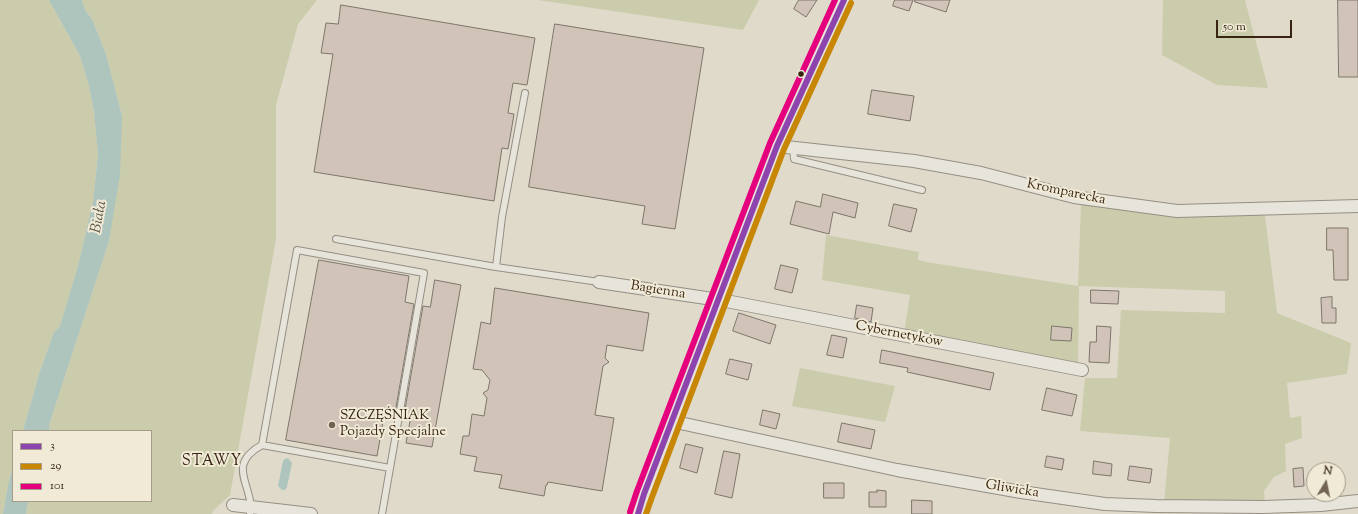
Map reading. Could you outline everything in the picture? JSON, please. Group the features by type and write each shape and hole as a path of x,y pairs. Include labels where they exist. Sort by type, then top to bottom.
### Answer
{"street":[{"path":"638,514 671,421 777,146 844,0"},
{"name":"Kromparecka","path":"777,146 914,161 981,173 1074,197 1177,212 1358,206"},
{"name":"Bagienna","path":"599,282 717,301"},
{"name":"Cybernetyków","path":"717,301 1082,370"},
{"name":"Gliwicka","path":"671,421 896,470 1021,492 1105,504 1156,506 1263,506 1321,505 1358,501"},
{"path":"233,506 251,511 311,514"}],"lane":[{"path":"496,267 502,217 525,93"},
{"path":"793,148 794,159 922,190"},
{"path":"336,239 496,267 599,282"},
{"path":"262,445 296,250 424,273 382,514"},
{"path":"251,511 242,472 245,460 252,451 262,445 390,468"}],"green space":[{"path":"0,0 49,0 80,56 89,86 94,112 98,154 93,202 78,266 60,326 54,332 39,374 23,430 12,430 12,470 3,514 0,514"},
{"path":"82,0 317,0 298,24 276,105 276,239 230,495 213,511 212,514 26,514 28,502 152,502 152,430 50,430 49,425 109,241 122,116 106,54 92,19 85,10"},
{"path":"538,0 759,0 743,30"},
{"path":"1163,0 1245,0 1268,88 1217,85 1162,55"},
{"path":"1081,204 1178,217 1254,213 1265,216 1277,313 1351,343 1347,374 1287,383 1290,418 1301,416 1302,438 1285,444 1286,471 1274,477 1264,491 1265,503 1164,503 1170,438 1080,431 1085,378 1117,378 1121,310 1225,313 1225,291 1079,286 1078,364 904,333 910,295 822,280 826,235 919,252 918,260 926,262 1078,286"},
{"path":"800,368 895,386 885,422 792,406"}],"water":[{"name":"Biała","path":"49,0 82,0 85,10 92,19 106,54 122,116 120,175 109,241 49,425 50,430 23,430 39,374 54,332 60,326 78,266 93,202 98,154 94,112 89,86 80,56"},
{"path":"288,458 292,463 287,487 285,490 282,490 278,486 283,461"},
{"path":"12,470 12,502 28,502 26,514 3,514"}],"building":[{"path":"799,0 817,0 806,17 794,9"},
{"path":"895,0 913,0 909,11 893,6"},
{"path":"915,0 950,0 946,12 915,2"},
{"path":"1338,0 1358,0 1358,77 1339,77"},
{"path":"341,5 535,38 527,85 513,83 508,113 514,114 508,149 502,148 494,201 314,172 333,54 321,53 326,23 338,24"},
{"path":"555,24 704,48 675,229 642,224 645,206 529,187"},
{"path":"872,90 914,96 910,121 868,114"},
{"path":"823,194 858,203 855,218 833,212 829,234 790,224 796,201 820,207"},
{"path":"894,204 917,209 911,232 889,226"},
{"path":"1327,228 1348,228 1348,280 1334,280 1333,250 1327,250"},
{"path":"319,260 409,276 405,302 414,304 395,413 385,411 377,456 286,440"},
{"path":"781,265 798,269 792,293 775,289"},
{"path":"435,280 461,285 432,447 406,443 411,416 404,415 423,306 430,307"},
{"path":"495,288 649,313 643,351 607,345 605,358 609,362 603,366 595,415 614,418 602,491 548,482 544,496 499,488 502,475 474,471 477,457 460,454 463,436 469,436 472,414 484,416 487,398 483,393 488,390 490,380 482,370 473,369 481,322 490,324"},
{"path":"1091,290 1119,291 1118,304 1091,303"},
{"path":"1332,297 1332,308 1336,308 1336,323 1322,323 1321,298"},
{"path":"857,305 873,308 871,322 855,318"},
{"path":"739,313 776,325 770,344 733,331"},
{"path":"1052,326 1072,328 1071,341 1051,340"},
{"path":"1097,326 1111,327 1109,363 1089,362 1090,342 1096,342"},
{"path":"832,335 847,338 843,358 827,355"},
{"path":"882,350 994,373 990,390 907,372 908,368 880,363"},
{"path":"730,359 752,364 748,380 726,374"},
{"path":"1047,388 1077,395 1072,416 1042,410"},
{"path":"763,410 780,414 776,429 760,425"},
{"path":"842,423 875,430 871,449 838,442"},
{"path":"686,444 703,448 697,473 680,468"},
{"path":"724,451 740,454 732,498 715,494"},
{"path":"1047,456 1064,459 1062,470 1045,467"},
{"path":"1094,461 1112,464 1111,476 1093,474"},
{"path":"1130,466 1152,469 1150,483 1128,480"},
{"path":"1303,468 1304,486 1294,487 1293,469"},
{"path":"824,483 844,483 844,498 824,498"},
{"path":"877,490 886,491 886,507 869,507 869,492 877,492"},
{"path":"912,500 932,501 932,514 912,514"}],"transit line":[{"name":"101","path":"630,512 770,143 835,0"},
{"name":"3","path":"638,514 644,494 777,146 844,0"},
{"name":"29","path":"646,514 784,149 851,3"}],"place":[{"name":"SZCZĘŚNIAK Pojazdy Specjalne","path":"332,425"}],"district":[{"name":"STAWY","path":"212,462"}]}
